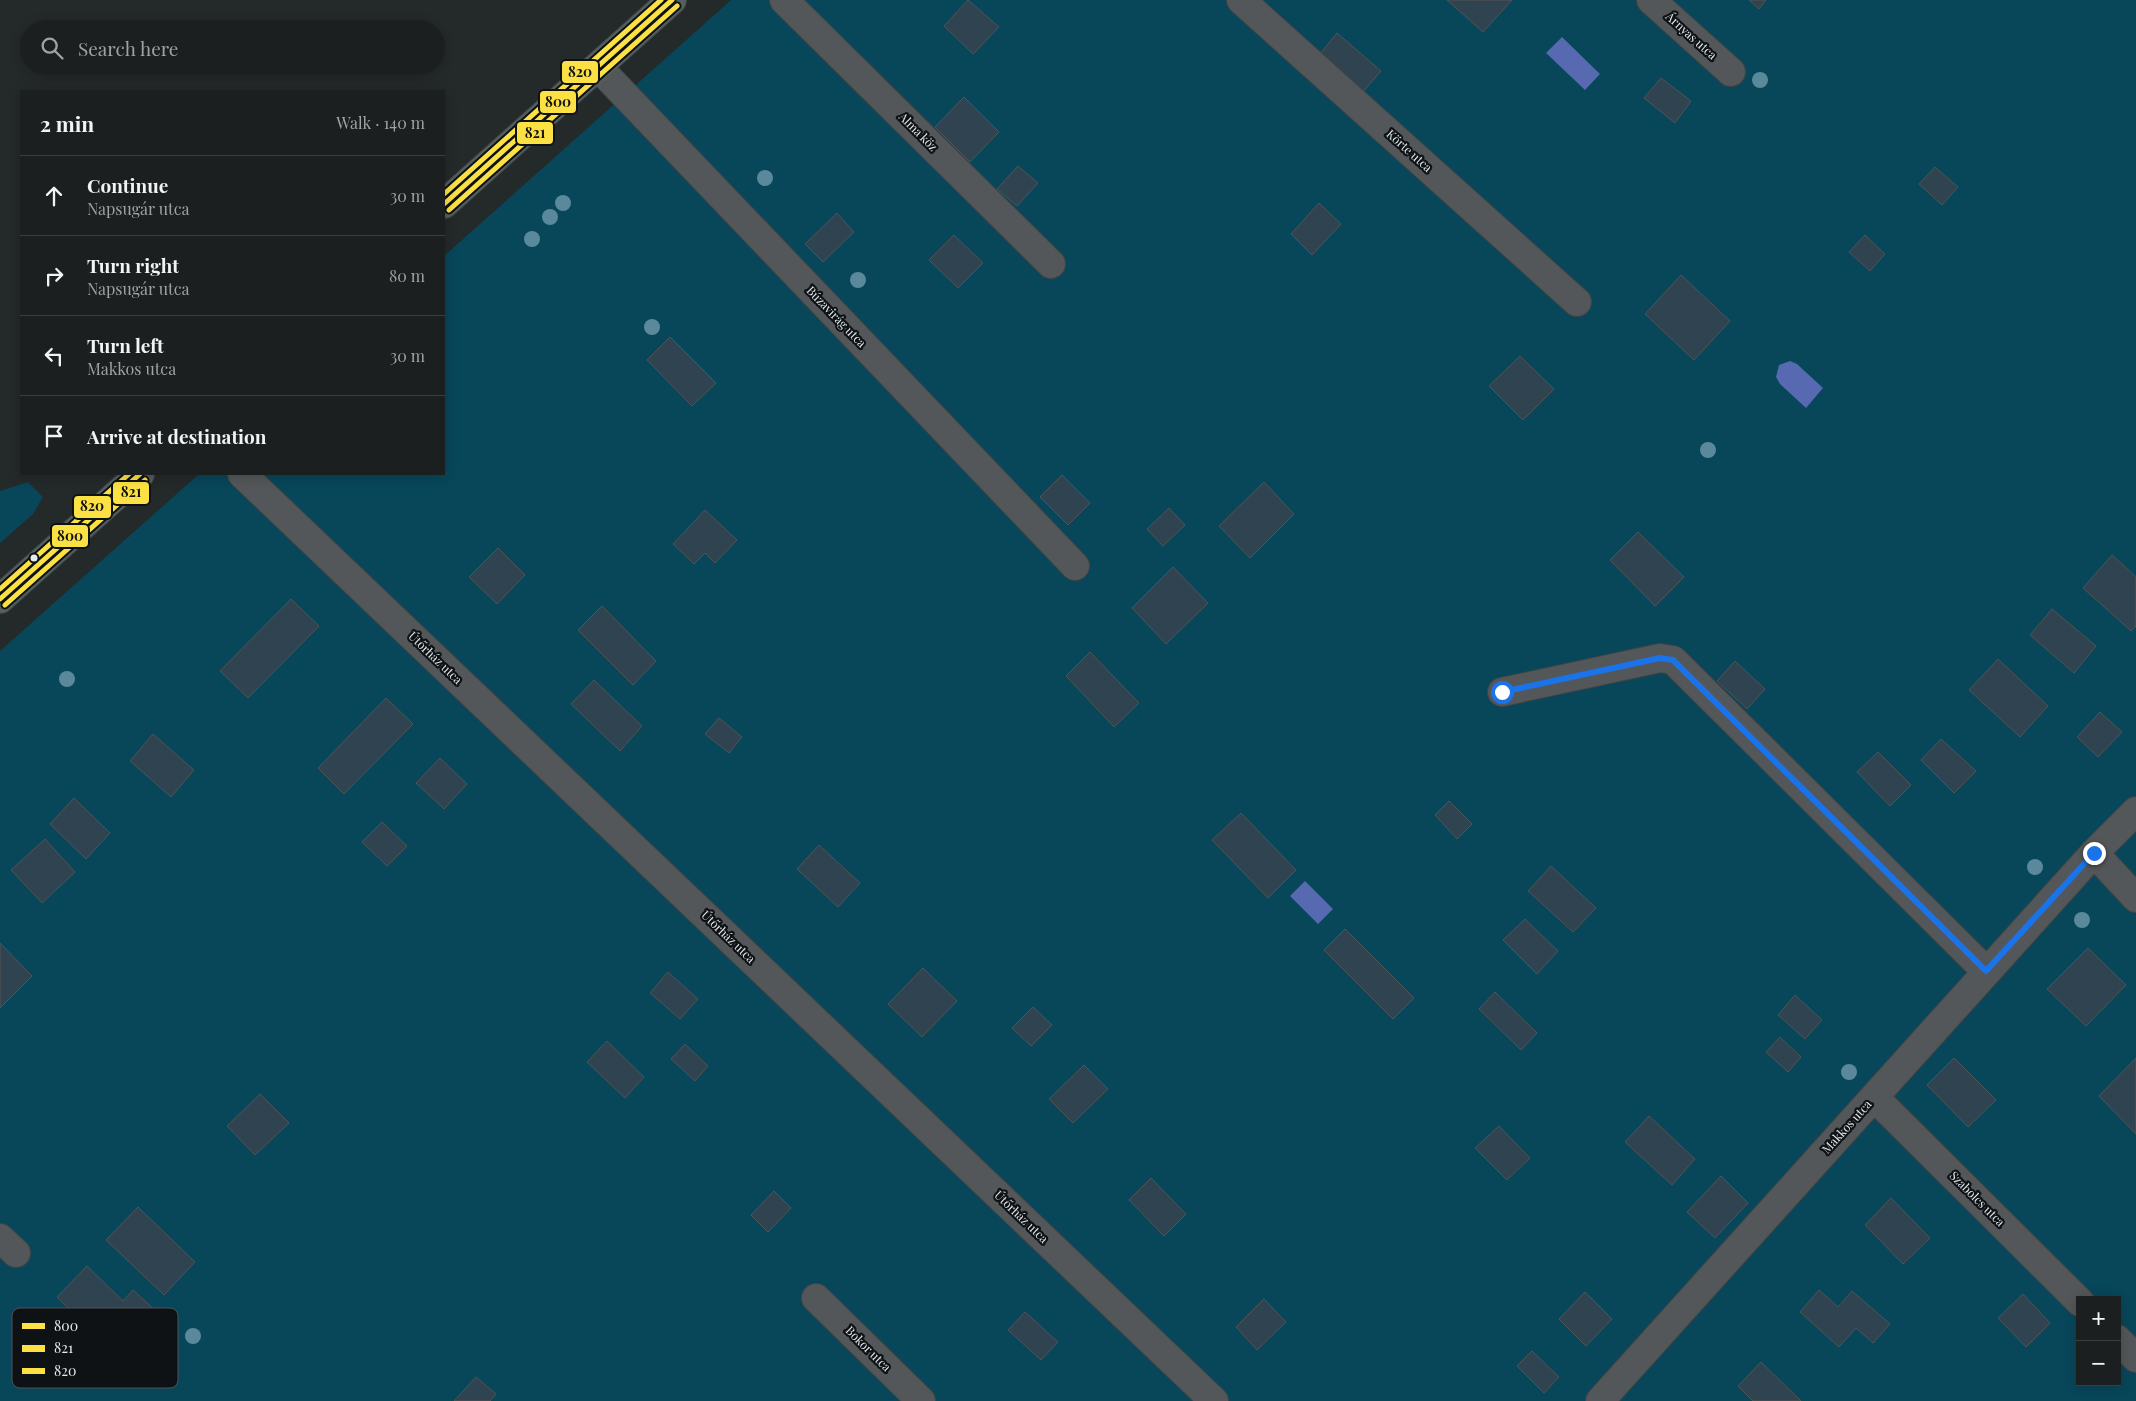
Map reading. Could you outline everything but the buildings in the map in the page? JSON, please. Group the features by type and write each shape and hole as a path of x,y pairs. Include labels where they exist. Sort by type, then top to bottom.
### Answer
{"main road":[{"path":"445,203 672,0"},
{"path":"0,599 139,475"}],"street":[{"name":"Alma köz","path":"784,0 1051,264"},
{"name":"Körte utca","path":"1241,0 1577,302"},
{"name":"Árnyas utca","path":"1651,0 1731,72"},
{"name":"Búzavirág utca","path":"598,67 1076,566"},
{"name":"Útőrház utca","path":"243,475 1214,1401"},
{"path":"1502,692 1660,658 1673,660 1986,971"},
{"name":"Makkos utca","path":"1600,1401 1986,971 2094,853 2136,811"},
{"path":"2094,853 2136,898"},
{"name":"Szabolcs utca","path":"1874,1097 2076,1298"},
{"name":"Bokor utca","path":"816,1298 920,1401"},
{"path":"2119,1341 2136,1358"}],"shaded area":[{"path":"731,0 2136,0 2136,1401 0,1401 0,651 198,475 445,475 445,255"},
{"path":"28,482 43,497 33,514 0,543 0,491"}],"water":[{"path":"1562,37 1600,74 1585,90 1546,53"},
{"path":"1790,361 1797,364 1823,388 1806,408 1780,384 1776,377 1779,365"},
{"path":"1305,881 1333,909 1318,924 1290,896"}],"transit line":[{"name":"820","path":"445,193 661,0"},
{"name":"800","path":"445,203 672,0"},
{"name":"821","path":"449,210 677,6"},
{"name":"820","path":"0,589 128,475"},
{"name":"800","path":"0,599 139,475"},
{"name":"821","path":"5,605 145,480"}],"route":[{"path":"1502,692 1660,658 1673,660 1986,971 2094,853"}]}
